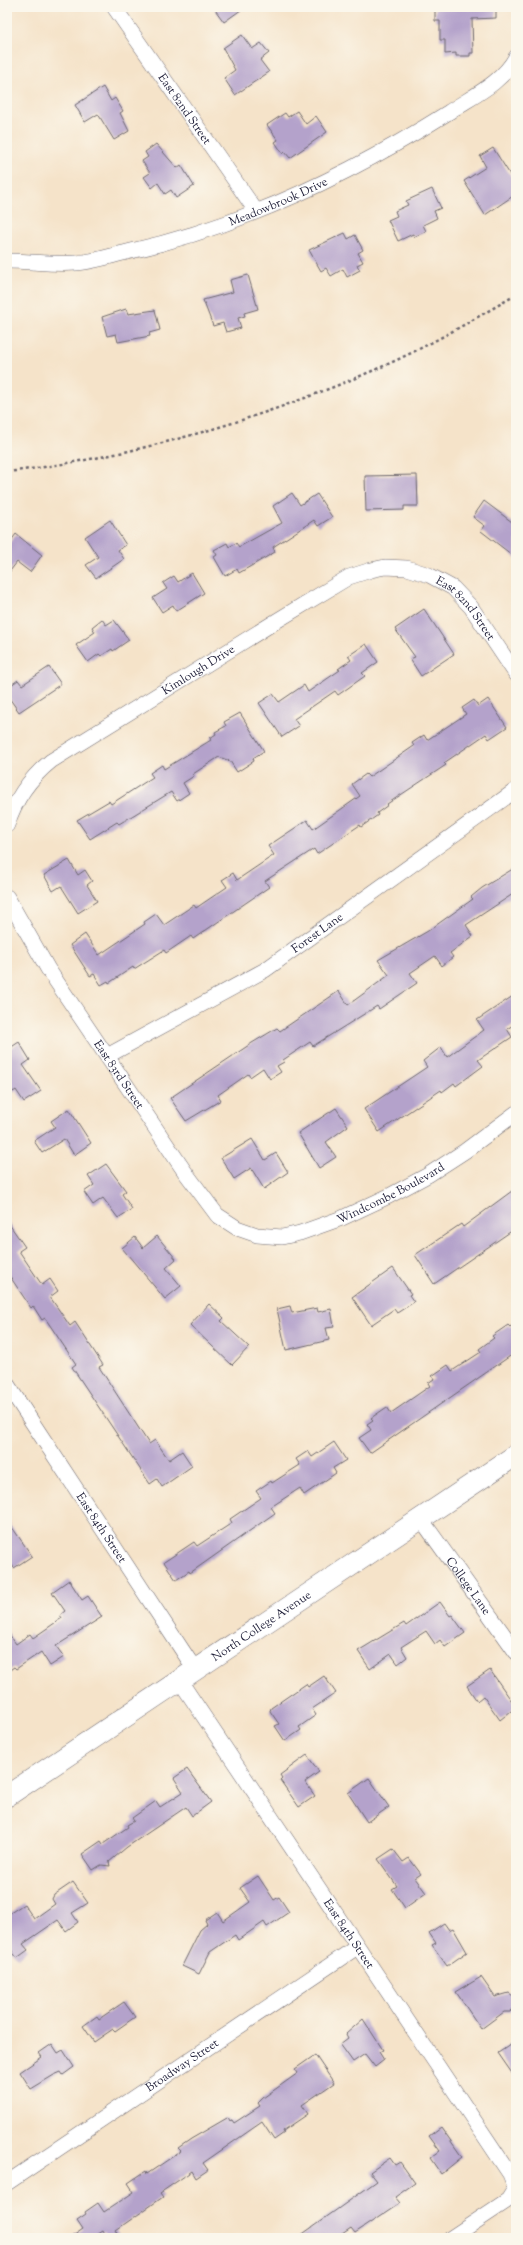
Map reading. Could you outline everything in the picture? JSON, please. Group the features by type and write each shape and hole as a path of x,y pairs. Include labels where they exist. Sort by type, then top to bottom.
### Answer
{"main road":[{"name":"North College Avenue","path":"7,1796 516,1455"}],"street":[{"name":"East 82nd Street","path":"114,7 256,211"},
{"name":"Meadowbrook Drive","path":"7,261 76,263 173,241 256,211 343,172 414,133 494,83 508,69 516,57"},
{"name":"Kimlough Drive","path":"7,825 22,793 46,765 185,676 356,574 385,567 407,568 421,571"},
{"name":"East 82nd Street","path":"421,571 448,584 467,602 516,674"},
{"name":"Forest Lane","path":"107,1056 266,970 516,790"},
{"name":"East 83rd Street","path":"7,897 48,969 207,1203 217,1215 231,1225 250,1232"},
{"name":"Windcombe Boulevard","path":"250,1232 276,1237 296,1234 363,1209 408,1186 447,1163 516,1113"},
{"name":"East 84th Street","path":"7,1384 357,1947 510,2174 515,2187"},
{"name":"College Lane","path":"421,1519 516,1652"},
{"name":"Broadway Street","path":"7,2183 357,1947"},
{"path":"450,2238 508,2200 515,2187"}],"path":[{"path":"7,472 78,462 141,449 251,417 372,371 448,334 516,295"}],"building":[{"path":"213,7 245,7 224,22"},
{"path":"444,7 496,7 496,18 472,19 473,53 470,53 470,56 456,56 456,53 445,54 445,40 440,40 440,21 435,21 435,9"},
{"path":"242,35 252,49 261,43 269,53 260,60 269,72 235,95 224,78 235,70 223,48"},
{"path":"103,87 111,101 115,98 123,111 120,113 129,131 114,140 98,114 85,122 75,105"},
{"path":"297,111 306,124 316,116 327,132 290,158 285,152 283,154 275,142 278,140 267,125 285,113 288,117"},
{"path":"156,144 177,168 181,165 194,186 176,198 171,190 165,194 158,183 152,188 144,177 150,173 142,161 148,157 145,152"},
{"path":"493,148 516,184 516,194 485,215 464,181 486,167 480,156"},
{"path":"432,189 441,208 434,211 437,218 423,225 426,231 414,237 413,234 398,241 388,220 397,216 395,211 408,205 406,201"},
{"path":"345,233 348,239 355,235 363,250 358,253 363,262 357,265 360,270 347,277 343,269 331,276 326,268 321,271 309,250"},
{"path":"248,275 258,309 244,313 245,316 238,318 241,328 226,332 223,323 213,326 203,300 233,292 230,280"},
{"path":"126,309 128,314 155,310 160,330 149,333 150,336 118,342 116,334 107,336 102,317"},
{"path":"417,475 418,506 404,506 404,510 366,511 365,476"},
{"path":"292,493 300,505 317,494 332,517 318,526 314,520 273,547 275,552 239,573 237,569 225,576 214,557 217,555 214,550 227,543 229,547 236,543 239,547 282,523 273,506"},
{"path":"484,501 516,525 516,558 481,531 485,526 473,517"},
{"path":"110,520 126,545 118,550 124,559 96,578 86,565 98,557 85,537"},
{"path":"16,534 42,555 30,572 17,562 7,575 7,546"},
{"path":"192,573 204,593 176,611 173,605 162,612 153,598 167,589 163,583 174,576 178,582"},
{"path":"424,609 454,654 421,676 410,659 415,657 395,629"},
{"path":"102,619 106,625 114,620 129,640 113,651 112,649 101,656 99,654 88,662 76,645 95,632 92,627"},
{"path":"366,644 378,662 362,673 365,676 338,695 335,691 294,719 299,726 282,737 259,703 273,694 279,702 304,685 308,692 340,670 338,669 351,660 348,656"},
{"path":"49,667 61,684 19,712 7,695 7,688 18,680 22,685"},
{"path":"488,699 507,727 489,739 486,734 444,763 446,765 387,804 388,805 377,813 378,815 361,827 360,825 317,854 314,849 265,881 269,887 193,939 191,936 166,953 164,950 134,969 133,967 109,983 108,981 101,985 94,974 90,976 70,945 85,934 99,955 145,924 144,922 156,914 164,925 194,905 196,908 227,887 222,880 233,873 237,880 274,855 268,846 307,820 313,829 360,796 352,784 366,774 369,777 414,746 412,743 424,735 427,740 466,714 462,708 474,700 478,706"},
{"path":"240,713 264,751 253,758 254,761 237,772 230,761 219,757 193,774 194,776 183,783 189,793 177,801 171,792 119,824 117,822 90,839 77,820 109,801 111,804 153,777 150,773 162,765 164,769 211,740 210,738 216,734 215,732 226,726 224,722"},
{"path":"69,860 78,875 85,870 92,881 87,885 97,901 78,913 61,886 53,891 44,875"},
{"path":"516,867 516,892 466,925 473,936 450,953 453,957 442,966 435,956 410,973 417,983 379,1009 377,1006 313,1046 310,1042 283,1060 284,1062 277,1066 281,1072 270,1079 263,1068 250,1077 248,1074 218,1095 221,1100 186,1121 170,1098 252,1043 277,1028 280,1031 339,991 348,1005 389,975 378,960 428,931 473,899 471,897 482,888"},
{"path":"516,994 516,1023 507,1029 512,1037 478,1060 483,1066 456,1086 454,1083 442,1092 441,1090 379,1132 364,1109 427,1067 423,1061 441,1047 447,1057 484,1030 477,1020"},
{"path":"19,1042 30,1060 23,1065 41,1091 24,1102 16,1090 13,1092 7,1083 7,1050"},
{"path":"336,1108 348,1126 326,1142 336,1157 319,1168 298,1133"},
{"path":"69,1109 91,1143 74,1155 64,1139 42,1153 34,1141 55,1127 51,1121"},
{"path":"252,1139 265,1160 276,1153 288,1172 264,1189 251,1168 234,1179 221,1158"},
{"path":"106,1164 126,1191 122,1194 132,1209 118,1218 103,1198 93,1205 84,1192 94,1185 88,1176"},
{"path":"516,1188 516,1228 434,1284 415,1255 461,1224 463,1227"},
{"path":"7,1221 25,1247 19,1251 42,1285 50,1279 58,1291 50,1297 70,1326 75,1322 103,1365 99,1367 149,1444 155,1440 169,1460 182,1451 192,1466 162,1487 157,1479 150,1484 72,1367 76,1364 45,1318 42,1320 33,1306 31,1308 7,1272"},
{"path":"157,1236 176,1259 166,1268 181,1286 165,1299 122,1248 135,1237 143,1248"},
{"path":"393,1268 411,1294 409,1295 414,1302 397,1313 394,1309 371,1325 352,1297"},
{"path":"209,1304 224,1318 221,1321 249,1347 232,1365 190,1325"},
{"path":"290,1306 292,1313 317,1308 318,1312 331,1309 334,1327 326,1328 329,1340 286,1350 277,1309"},
{"path":"516,1322 516,1352 370,1453 359,1438 371,1430 367,1424 373,1420 371,1418 387,1407 391,1413 430,1386 428,1383 434,1379 432,1376 448,1365 452,1371 481,1352 479,1349 494,1338 492,1336 508,1325 510,1327"},
{"path":"334,1442 346,1460 333,1468 336,1473 304,1495 300,1488 271,1507 275,1513 190,1573 189,1571 176,1580 164,1562 194,1542 197,1546 232,1523 230,1519 261,1498 256,1491 271,1481 272,1483 300,1465 296,1459 308,1451 312,1457"},
{"path":"7,1520 32,1556 14,1568 12,1565 7,1568"},
{"path":"69,1580 82,1600 88,1596 102,1617 56,1646 64,1657 50,1666 41,1652 16,1669 14,1667 7,1672 7,1631 16,1644 30,1634 33,1638 62,1618 60,1615 65,1611 52,1592"},
{"path":"440,1602 465,1633 445,1647 440,1640 435,1644 426,1631 401,1647 407,1657 398,1664 391,1654 370,1669 358,1651 404,1623 406,1626"},
{"path":"490,1670 516,1707 500,1720 483,1696 477,1701 467,1686"},
{"path":"324,1676 336,1693 312,1709 316,1715 299,1727 301,1730 285,1741 275,1726 279,1724 270,1711 271,1708 306,1684 308,1687"},
{"path":"307,1755 319,1772 305,1782 315,1796 299,1807 280,1780 282,1778 280,1775"},
{"path":"187,1769 211,1802 192,1816 186,1807 127,1847 109,1862 110,1866 101,1865 93,1870 82,1854 101,1841 103,1844 128,1827 127,1825 134,1821 132,1818 156,1801 160,1807 183,1792 174,1778"},
{"path":"369,1778 389,1807 367,1822 348,1793"},
{"path":"393,1849 403,1862 409,1858 421,1874 415,1878 426,1893 405,1908 392,1889 397,1886 378,1859"},
{"path":"258,1876 274,1900 279,1897 289,1912 267,1927 264,1922 238,1940 235,1935 210,1952 199,1974 182,1966 200,1930 207,1924 205,1920 217,1912 223,1921 250,1902 240,1888"},
{"path":"73,1882 88,1903 72,1913 78,1922 66,1931 58,1920 23,1944 28,1950 17,1958 7,1944 7,1915 24,1904 34,1919 55,1904 52,1899 54,1895"},
{"path":"444,1923 449,1930 453,1928 467,1952 447,1966 432,1945 436,1943 429,1933"},
{"path":"481,1977 495,1997 509,1993 516,1998 516,2006 510,2012 504,2012 481,2029 456,1992"},
{"path":"124,2002 135,2017 115,2031 113,2029 94,2042 83,2026 97,2016 99,2019"},
{"path":"363,2019 383,2050 379,2052 384,2060 375,2067 365,2054 353,2062 340,2044 348,2038 346,2034"},
{"path":"516,2041 516,2079 498,2053"},
{"path":"52,2044 58,2053 63,2050 74,2067 63,2075 61,2072 54,2075 31,2089 20,2072 42,2057 39,2053"},
{"path":"315,2055 334,2083 302,2105 308,2114 283,2131 284,2133 274,2140 262,2122 203,2163 208,2170 196,2178 192,2171 160,2193 163,2197 116,2230 118,2233 110,2238 107,2238 103,2231 92,2238 70,2238 83,2229 77,2220 86,2214 85,2212 98,2203 104,2212 134,2192 128,2183 146,2171 147,2174 181,2151 178,2148 191,2139 227,2118 229,2122 232,2120 234,2123 260,2106 258,2103 263,2098 298,2073 295,2069"},
{"path":"441,2127 462,2157 441,2174 430,2158 440,2151 429,2136"},
{"path":"390,2158 395,2165 400,2162 415,2183 395,2197 400,2203 355,2233 351,2228 336,2238 297,2238 377,2181 370,2172"}]}
